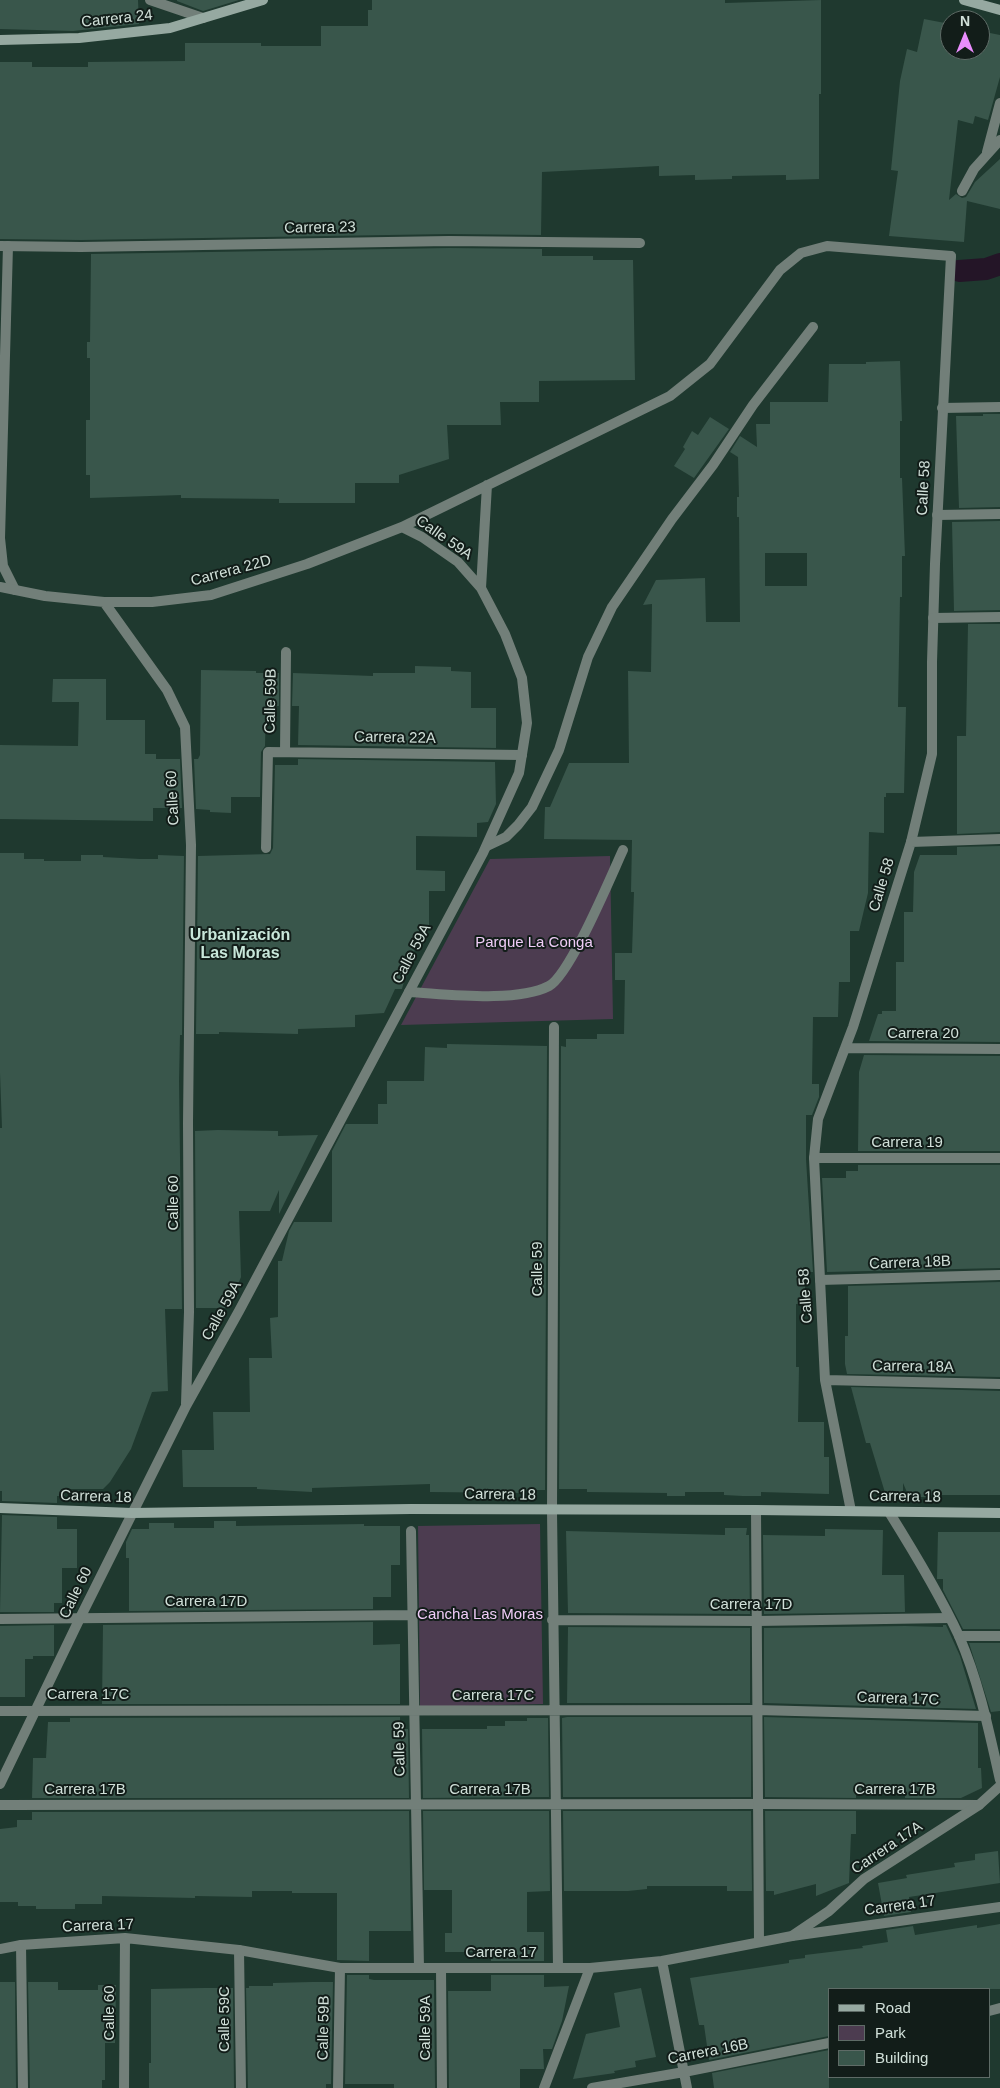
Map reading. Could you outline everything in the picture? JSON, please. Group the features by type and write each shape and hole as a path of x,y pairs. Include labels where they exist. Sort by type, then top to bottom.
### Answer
{"street":[{"path":"150,0 203,18"},
{"name":"Carrera 24","path":"0,40 79,38 170,28 263,0"},
{"path":"964,0 1000,10"},
{"path":"987,152 1000,103"},
{"path":"962,191 974,169 987,152 1000,140"},
{"name":"Carrera 23","path":"4,246 81,247 450,241 640,243"},
{"path":"4,246 0,538 3,566 15,590"},
{"name":"Carrera 22D","path":"0,587 45,596 104,602 152,602 212,594 307,564 402,527 670,396 710,364 780,270 801,253 828,246 951,256"},
{"name":"Calle 58","path":"851,1511 825,1380 814,1158 818,1120 880,945 911,842 932,754 933,618 951,256"},
{"path":"487,846 506,837 532,807 559,750 588,657 612,607 672,519 713,465 752,405 813,327"},
{"path":"942,408 1000,407"},
{"path":"481,588 487,485"},
{"path":"938,515 1000,514"},
{"name":"Calle 59A","path":"186,1406 239,1311 487,846 519,773 527,723 522,678 505,634 481,588 458,562 422,537 402,527"},
{"name":"Calle 60","path":"0,1784 80,1618 186,1406 189,1312 188,1123 191,845 185,727 167,690 104,602"},
{"path":"933,618 1000,617"},
{"name":"Calle 59B","path":"285,752 286,652"},
{"name":"Carrera 22A","path":"268,752 522,755"},
{"name":"Calle 59B","path":"266,848 268,752"},
{"path":"911,842 1000,839"},
{"path":"409,992 513,996 538,991 551,986 559,978 580,942 623,850"},
{"name":"Calle 59","path":"554,1028 552,1620 558,1968"},
{"name":"Carrera 20","path":"845,1048 1000,1049"},
{"name":"Carrera 19","path":"814,1158 1000,1158"},
{"name":"Carrera 18B","path":"820,1280 1000,1276"},
{"name":"Carrera 18A","path":"825,1380 1000,1384"},
{"name":"Carrera 18","path":"0,1508 132,1513 411,1509 756,1510 1000,1514"},
{"path":"756,1510 758,1942"},
{"path":"889,1512 923,1568 959,1636 974,1675 986,1716 1000,1780"},
{"name":"Calle 59","path":"411,1531 419,1968"},
{"name":"Carrera 17D","path":"0,1619 413,1615"},
{"name":"Carrera 17D","path":"552,1620 757,1621 949,1618"},
{"path":"959,1636 1000,1636"},
{"name":"Carrera 17C","path":"0,1711 757,1710 986,1716"},
{"name":"Carrera 17A","path":"792,1936 829,1911 864,1880 979,1805 1000,1786"},
{"name":"Carrera 17B","path":"0,1805 979,1805"},
{"name":"Carrera 17","path":"0,1949 21,1945 125,1938 239,1950 340,1968 590,1968 662,1961 792,1936 1000,1907"},
{"name":"Calle 60","path":"124,2088 125,1938"},
{"path":"21,1945 23,2088"},
{"name":"Calle 59C","path":"239,1950 241,2088"},
{"path":"662,1961 687,2088"},
{"name":"Calle 59B","path":"338,2088 340,1968"},
{"name":"Calle 59A","path":"441,1968 442,2088"},
{"path":"544,2088 590,1968"},
{"name":"Carrera 16B","path":"592,2088 828,2043"}],"green space":[{"name":"Parque La Conga","path":"610,856 613,1019 401,1025 490,859"},
{"name":"Cancha Las Moras","path":"540,1524 543,1704 420,1707 418,1526"}],"building":[{"path":"0,0 138,0 139,24 73,31 0,29"},
{"path":"177,0 239,0 203,11"},
{"path":"372,0 725,0 725,3 821,0 819,179 786,180 786,175 732,176 732,179 695,180 695,175 659,176 659,166 542,172 541,235 449,234 81,240 0,239 0,62 32,62 32,67 88,67 88,62 185,61 185,43 261,43 261,46 321,46 321,26 368,26 368,10 372,10"},
{"path":"924,19 940,22 940,60 990,60 990,33 1000,35 1000,77 988,120 975,116 973,124 958,120 949,200 956,194 962,198 966,197 975,182 1000,159 1000,209 967,201 964,242 889,236 898,171 891,170 900,81 907,49 917,52"},
{"path":"449,248 542,249 542,256 593,256 593,260 633,260 635,380 539,381 539,402 500,402 501,425 447,425 449,459 399,475 399,483 355,483 355,503 279,503 279,499 181,498 181,495 90,498 90,475 86,475 86,420 90,420 90,358 87,358 87,342 90,342 91,254"},
{"path":"900,361 902,421 900,421 900,478 902,478 905,556 902,556 902,597 900,597 898,707 906,707 904,793 886,793 886,797 884,797 884,833 869,832 868,893 859,931 850,931 850,982 839,982 838,1017 813,1017 812,1084 819,1084 819,1097 812,1115 806,1115 806,1159 813,1272 805,1272 805,1304 796,1304 796,1367 799,1367 798,1422 824,1422 824,1457 829,1457 829,1494 761,1492 761,1496 743,1496 724,1495 724,1492 685,1492 685,1496 667,1496 667,1493 587,1492 587,1489 559,1489 561,1046 566,1047 566,1039 597,1039 597,1034 624,1034 625,980 615,980 615,953 632,953 634,892 631,892 632,840 544,839 545,807 550,807 569,763 629,763 628,671 651,672 652,604 643,605 656,580 705,578 706,622 740,622 739,517 737,517 737,497 739,497 738,457 730,452 740,436 757,447 756,424 770,424 770,402 828,402 829,364 866,364 866,362","holes":["765,553 807,553 807,586 765,586"]},
{"path":"983,414 1000,414 1000,507 959,508 956,416 983,416"},
{"path":"710,417 729,429 694,478 674,466 685,449 683,447 692,431 698,435"},
{"path":"1000,521 1000,610 954,611 952,522"},
{"path":"968,624 1000,624 1000,832 957,834 957,736 966,736"},
{"path":"415,666 451,667 451,671 471,672 471,708 496,708 496,748 298,745 299,706 292,706 293,673 373,676 373,673 415,673"},
{"path":"201,670 279,673 279,706 266,706 265,746 261,752 260,797 231,797 231,813 196,809 194,759 198,759 200,755"},
{"path":"53,679 106,679 106,720 145,720 145,754 156,754 156,759 180,759 182,808 153,808 153,821 0,819 0,745 78,746 79,702 52,702"},
{"path":"298,759 495,762 496,804 488,822 477,823 477,837 416,836 416,870 445,871 445,891 429,891 429,927 420,926 410,970 407,970 402,989 395,989 384,1013 355,1015 355,1027 298,1029 298,1034 219,1032 219,1034 196,1034 198,856 270,854 273,848 275,765 298,765"},
{"path":"1000,846 1000,1042 869,1041 878,1014 882,1014 882,1011 896,1011 896,962 904,962 904,912 913,912 914,872 920,855 957,855 957,847"},
{"path":"0,853 24,853 24,859 44,859 44,861 81,861 81,855 140,859 158,859 158,855 184,856 182,1035 180,1035 179,1081 182,1309 165,1309 168,1391 152,1392 131,1449 110,1482 103,1489 65,1489 65,1496 57,1496 57,1503 2,1501 2,1491 0,1491 0,1128 2,1128 0,1073"},
{"path":"447,1044 547,1046 545,1490 524,1490 524,1493 430,1492 430,1484 312,1488 312,1492 257,1489 257,1487 183,1487 182,1450 214,1450 213,1412 250,1412 249,1358 272,1358 270,1318 278,1317 278,1261 282,1261 289,1231 294,1222 332,1222 332,1151 346,1124 378,1124 378,1104 387,1104 387,1081 424,1081 425,1047 447,1048"},
{"path":"864,1055 1000,1056 1000,1151 858,1151 859,1072"},
{"path":"195,1131 278,1131 278,1136 318,1135 279,1214 279,1190 270,1211 239,1211 241,1277 228,1308 196,1308"},
{"path":"858,1165 1000,1165 1000,1268 827,1272 822,1178 846,1178 846,1171 858,1171"},
{"path":"1000,1282 1000,1377 847,1374 845,1336 848,1336 848,1286"},
{"path":"851,1387 1000,1391 1000,1495 926,1495 926,1497 909,1497 903,1483 903,1497 886,1496 870,1443 866,1443"},
{"path":"2,1515 57,1517 57,1529 77,1529 77,1568 62,1568 62,1603 54,1603 54,1612 0,1612"},
{"path":"214,1521 236,1521 236,1526 364,1524 364,1526 400,1526 400,1565 391,1565 391,1597 373,1597 373,1609 129,1611 129,1558 126,1558 126,1542 132,1529 149,1529 149,1523 174,1523 174,1528 214,1528"},
{"path":"725,1528 747,1528 746,1535 749,1535 750,1614 568,1613 566,1531 725,1535"},
{"path":"825,1529 883,1530 882,1575 904,1575 905,1612 764,1614 763,1535 825,1536"},
{"path":"938,1532 1000,1532 1000,1629 963,1629 943,1590 943,1579 937,1579"},
{"path":"373,1622 373,1645 400,1644 400,1704 102,1704 103,1625"},
{"path":"54,1625 54,1656 33,1656 33,1659 25,1659 25,1697 0,1697 0,1626"},
{"path":"943,1625 946,1625 960,1656 976,1709 764,1703 764,1628 943,1627"},
{"path":"568,1627 750,1628 750,1703 567,1703"},
{"path":"969,1643 1000,1643 1000,1711 991,1712"},
{"path":"400,1717 400,1729 408,1729 409,1798 32,1798 33,1758 46,1758 48,1722 70,1722 70,1718"},
{"path":"751,1717 751,1797 563,1797 562,1718"},
{"path":"764,1717 978,1723 978,1768 981,1768 982,1788 961,1798 905,1798 905,1793 856,1794 856,1798 765,1797"},
{"path":"527,1718 548,1718 549,1797 423,1798 422,1729 487,1729 487,1726 505,1726 505,1721 527,1721"},
{"path":"409,1811 411,1931 369,1931 369,1961 337,1960 337,1893 252,1891 252,1897 195,1896 195,1898 102,1896 102,1904 75,1904 75,1909 36,1909 36,1906 18,1906 18,1902 0,1902 0,1829 17,1827 17,1820 32,1820 32,1812"},
{"path":"423,1811 549,1811 550,1891 527,1892 527,1932 544,1932 544,1961 491,1961 491,1952 445,1952 445,1933 452,1933 452,1890 424,1890"},
{"path":"563,1811 751,1811 752,1891 727,1891 727,1886 647,1886 647,1889 628,1891 564,1891"},
{"path":"765,1811 856,1811 856,1834 851,1834 849,1883 816,1896 816,1884 774,1895 774,1891 766,1891"},
{"path":"998,1851 1000,1883 909,1897 911,1912 884,1916 878,1883 907,1878 906,1875 955,1867 954,1863 975,1860 975,1854"},
{"path":"1000,1924 1000,1989 828,1988 828,2036 709,2060 704,2025 699,2025 690,1978 789,1963 789,1960 805,1958 805,1955 863,1948 862,1946 888,1942 886,1930 913,1926 915,1935 977,1925 977,1928"},
{"path":"347,1975 369,1975 369,1979 374,1980 434,1980 435,2088 394,2088 394,2084 345,2084"},
{"path":"491,1975 544,1975 544,1987 569,1986 562,2021 552,2049 543,2049 544,2069 520,2069 520,2088 449,2088 448,1991 491,1991"},
{"path":"0,1982 15,1982 16,2088 0,2088"},
{"path":"28,1982 58,1982 58,1990 98,1990 98,1985 116,1985 115,2043 105,2043 105,2080 102,2080 102,2088 30,2088"},
{"path":"333,1982 331,2084 326,2084 326,2088 248,2088 246,1988 249,1988 249,1986 273,1986 273,1983"},
{"path":"233,1988 234,2088 149,2088 151,1989"},
{"path":"641,1988 656,2057 635,2061 636,2067 614,2071 615,2073 573,2079 586,2034 620,2027 614,1993"},
{"path":"828,2050 829,2088 714,2088 712,2073"}],"waterway":[{"path":"959,271 986,269 1000,264"}],"district":[{"name":"Urbanización Las Moras","path":"240,945"}]}
